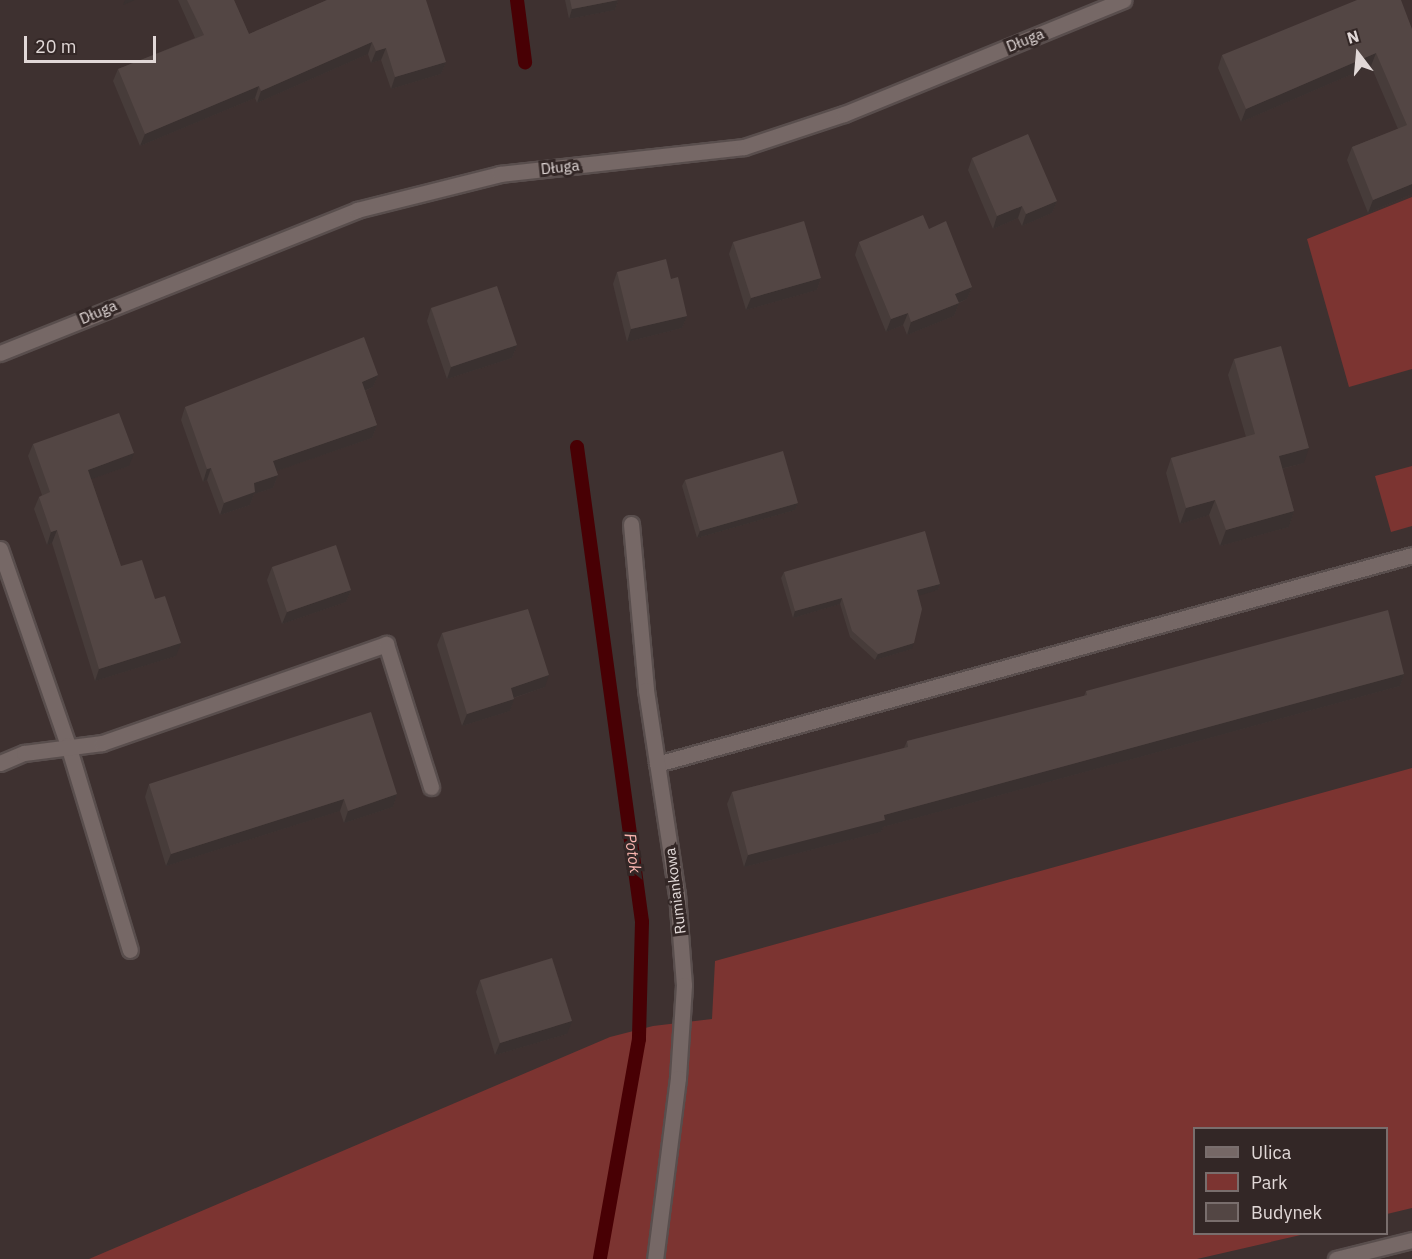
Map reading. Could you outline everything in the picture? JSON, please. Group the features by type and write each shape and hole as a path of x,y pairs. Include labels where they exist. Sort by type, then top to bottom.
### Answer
{"street":[{"name":"Długa","path":"0,353 357,210 500,174 744,147 844,114 1124,0"},
{"name":"Rumiankowa","path":"632,524 646,690 676,894 684,985 678,1078 655,1259"},
{"path":"0,549 68,745 130,950"},
{"path":"657,764 1412,555"},
{"path":"0,762 24,753 68,745 102,743 386,644 431,787"},
{"path":"1336,1259 1412,1240"}],"green space":[{"path":"1412,197 1412,369 1349,387 1307,239"},
{"path":"1412,466 1412,526 1391,532 1375,476"},
{"path":"1412,768 1412,1208 1388,1214 1388,1127 1193,1127 1193,1235 1301,1235 1197,1259 89,1259 610,1037 653,1026 712,1019 715,961"}],"building":[{"path":"187,0 234,0 249,34 327,0 426,0 446,62 395,77 386,48 376,51 372,42 261,91 259,86 145,134 118,69 204,35"},
{"path":"570,0 618,0 572,9"},
{"path":"1357,0 1401,0 1412,29 1412,184 1373,200 1352,147 1407,125 1376,53 1246,109 1222,55"},
{"path":"1028,134 1057,201 1026,214 1022,206 997,216 972,158"},
{"path":"923,215 929,229 946,221 972,287 955,294 959,303 911,322 908,313 891,319 859,242"},
{"path":"804,221 821,278 751,298 733,242"},
{"path":"666,259 671,279 678,277 687,316 631,329 617,272"},
{"path":"497,286 517,345 451,367 431,308"},
{"path":"364,337 378,375 362,382 377,425 273,461 278,475 254,483 255,492 224,503 211,468 207,469 185,407"},
{"path":"1281,346 1309,448 1279,456 1294,511 1226,530 1215,500 1186,508 1171,458 1255,434 1234,359"},
{"path":"119,413 134,453 88,470 121,566 142,560 155,599 165,596 181,643 99,669 57,530 51,532 39,497 50,492 33,444"},
{"path":"783,451 798,503 700,531 685,480"},
{"path":"925,531 940,584 917,590 922,609 914,643 878,654 852,631 842,598 795,611 784,572"},
{"path":"336,545 351,590 287,612 272,567"},
{"path":"528,609 549,675 511,688 514,699 467,714 442,633"},
{"path":"1388,610 1404,674 884,815 885,820 748,855 732,792 908,747 907,741 1087,695 1086,691"},
{"path":"371,712 397,794 348,811 344,799 171,854 149,784"},
{"path":"552,958 572,1021 500,1043 480,980"}],"waterway":[{"name":"Potok","path":"517,0 525,62"},
{"name":"Potok","path":"577,447 642,922 639,1039 600,1259"}]}
